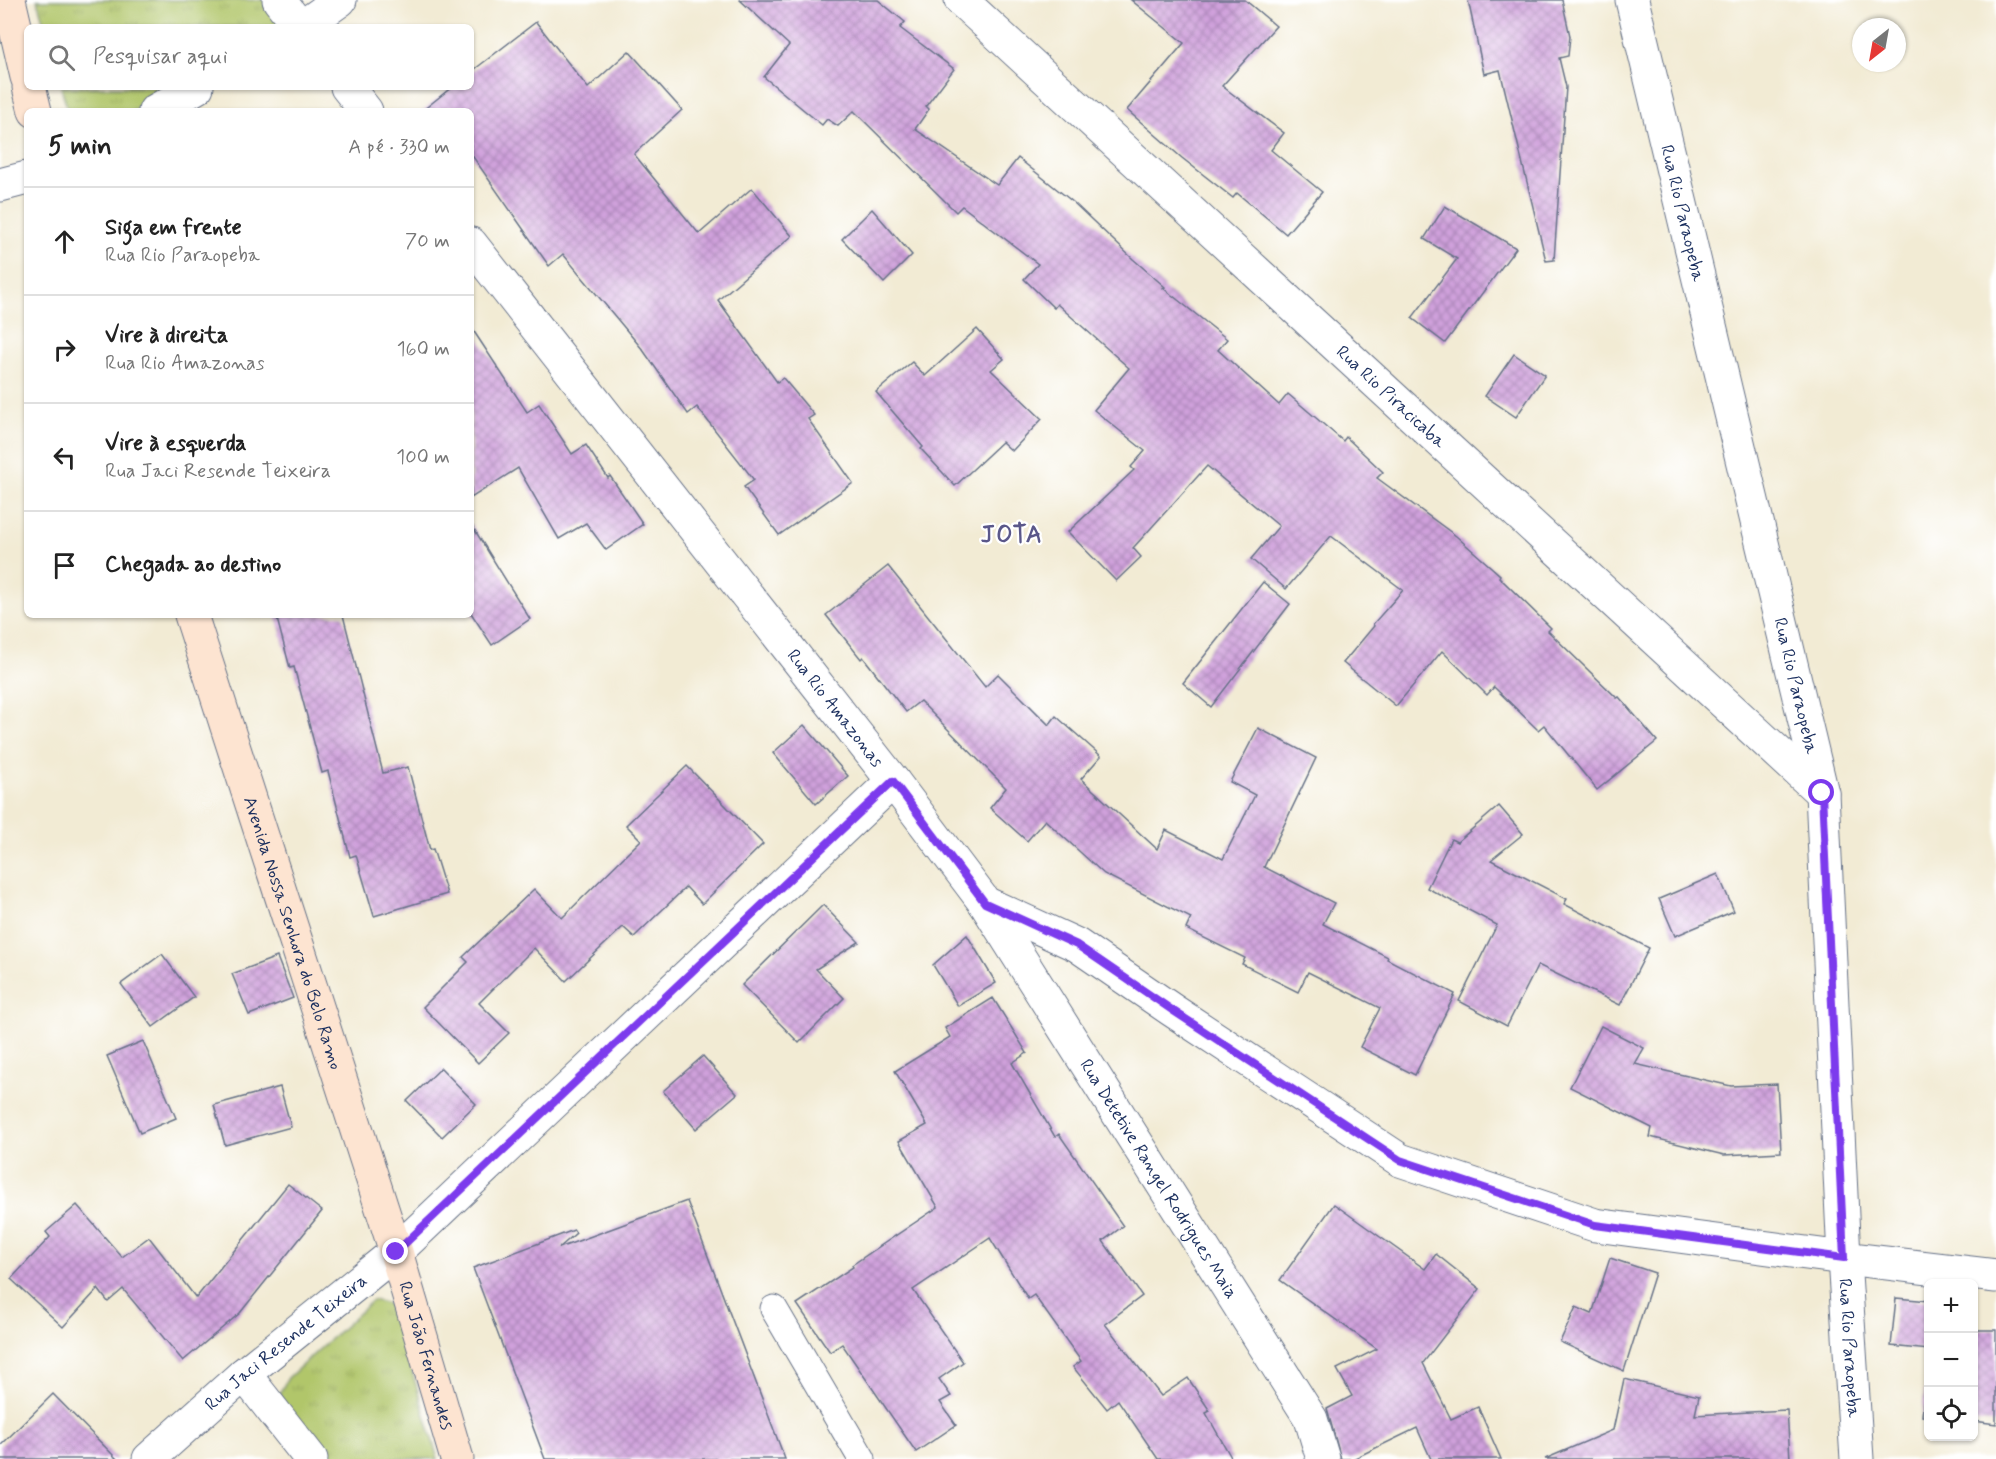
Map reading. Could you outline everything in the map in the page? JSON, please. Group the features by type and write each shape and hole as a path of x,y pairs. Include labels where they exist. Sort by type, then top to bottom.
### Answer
{"street":[{"path":"9,0 24,64"},
{"path":"279,0 299,24"},
{"path":"305,24 340,0"},
{"name":"Rua Rio Piracicaba","path":"961,0 1822,793"},
{"name":"Rua Rio Paraopeba","path":"1632,0 1822,793 1844,1258 1857,1459"},
{"path":"30,90 34,108"},
{"path":"161,108 192,90"},
{"path":"349,90 364,108"},
{"path":"0,185 24,179"},
{"name":"Rua Rio Amazonas","path":"474,248 893,781 985,903 1077,945 1400,1160 1595,1225 1996,1276"},
{"name":"Avenida Nossa Senhora do Belo Ramo","path":"192,618 396,1252"},
{"name":"Rua Jaci Resende Teixeira","path":"149,1459 243,1374 396,1252 893,781"},
{"name":"Rua Detetive Rangel Rodrigues Maia","path":"985,903 1311,1419 1323,1459"},
{"name":"Rua João Fernandes","path":"396,1252 457,1459"},
{"path":"243,1374 311,1459"}],"lane":[{"path":"774,1309 862,1459"}],"green space":[{"path":"37,0 268,0 288,24 44,24"},
{"path":"62,90 172,90 139,108 67,108"},
{"path":"373,1300 388,1304 396,1317 438,1459 312,1459 279,1394 288,1378"}],"building":[{"path":"740,0 878,0 905,22 900,28 954,69 926,106 929,109 915,129 997,185 1018,158 1073,202 1165,287 1163,288 1227,339 1218,350 1279,405 1288,394 1343,441 1346,437 1383,472 1377,478 1456,536 1500,575 1499,577 1551,628 1548,631 1617,698 1619,697 1657,741 1597,790 1544,725 1538,730 1494,687 1487,695 1442,651 1396,706 1343,663 1403,590 1331,536 1286,589 1251,559 1279,526 1207,466 1133,548 1141,557 1116,581 1068,532 1134,470 1131,467 1145,451 1094,410 1129,368 1057,304 1054,308 1024,279 1038,264 962,206 956,212 854,111 838,126 827,119 822,125 764,77 789,45"},
{"path":"1131,0 1245,0 1276,26 1222,86 1284,133 1271,150 1322,192 1286,234 1237,193 1233,198 1182,158 1127,110 1184,43"},
{"path":"1468,0 1562,0 1570,36 1568,56 1559,58 1566,87 1554,260 1546,261 1500,70 1484,74"},
{"path":"536,22 588,88 629,51 682,110 634,154 699,234 752,188 792,236 718,300 777,382 783,378 814,415 808,419 853,483 779,535 744,487 754,480 697,407 688,414 643,350 563,254 549,266 474,158 474,108 426,108 448,90 474,90 474,70"},
{"path":"1445,206 1516,248 1445,343 1412,318 1457,259 1424,239"},
{"path":"872,209 912,255 884,283 842,239"},
{"path":"977,329 1004,359 991,370 1042,419 1012,451 1002,442 955,486 921,449 923,447 876,392 912,362 925,376"},
{"path":"474,332 527,412 539,404 572,454 586,445 643,524 606,550 586,523 559,539 518,468 474,496"},
{"path":"1514,354 1545,375 1516,417 1485,396"},
{"path":"474,529 530,619 492,645 474,618"},
{"path":"888,566 985,687 998,674 1049,725 1056,716 1101,756 1081,779 1157,849 1166,830 1223,859 1255,795 1230,782 1258,728 1316,758 1264,867 1334,903 1323,924 1455,994 1415,1075 1360,1047 1380,1008 1308,972 1298,992 1242,964 1245,958 1186,929 1191,918 1104,874 1045,820 1027,841 990,808 1006,788 920,701 906,712 863,657 861,659 826,615"},
{"path":"1263,582 1290,604 1211,707 1183,683"},
{"path":"277,618 344,618 383,773 408,767 430,850 433,849 447,894 374,916 356,855 350,857 328,771 322,773 294,667 290,668"},
{"path":"804,725 848,776 816,804 773,753"},
{"path":"687,766 763,844 702,904 686,887 634,937 623,927 566,981 534,948 479,1003 509,1033 478,1063 423,1007 468,962 463,957 534,889 562,918 641,840 626,825"},
{"path":"1499,806 1523,834 1491,860 1567,899 1564,904 1649,948 1620,1005 1538,965 1507,1026 1459,1001 1497,925 1427,888 1451,839 1457,842"},
{"path":"1718,874 1734,911 1675,936 1659,899"},
{"path":"823,905 859,942 816,969 844,998 799,1043 742,985"},
{"path":"967,935 996,983 958,1006 933,965"},
{"path":"162,954 194,997 153,1027 121,984"},
{"path":"277,957 293,998 249,1015 232,974"},
{"path":"993,998 1027,1053 1012,1063 1055,1137 1059,1134 1123,1226 1103,1241 1142,1296 1105,1324 1161,1396 1188,1378 1210,1411 1206,1413 1232,1459 1158,1459 1118,1400 1107,1409 1073,1367 1081,1361 1034,1295 1028,1299 990,1238 913,1290 963,1362 939,1379 951,1396 940,1402 956,1425 916,1452 842,1344 830,1352 797,1304 938,1207 899,1141 927,1125 895,1071 950,1037 945,1028"},
{"path":"1601,1026 1644,1048 1635,1064 1731,1086 1777,1084 1781,1152 1724,1155 1650,1137 1652,1128 1570,1087"},
{"path":"143,1041 176,1118 140,1133 107,1056"},
{"path":"703,1056 737,1094 696,1129 663,1091"},
{"path":"441,1068 476,1104 442,1137 407,1101"},
{"path":"280,1087 291,1127 225,1145 214,1105"},
{"path":"288,1184 322,1211 240,1313 183,1361 123,1289 108,1302 98,1289 63,1327 11,1279 50,1237 46,1232 77,1205 122,1257 149,1237 196,1298"},
{"path":"687,1201 785,1459 545,1459 473,1268 574,1230 576,1233 559,1248"},
{"path":"1334,1204 1425,1269 1436,1254 1480,1289 1423,1363 1451,1419 1478,1407 1501,1459 1431,1459 1417,1428 1353,1459 1341,1459 1327,1409 1352,1396 1337,1369 1377,1349 1280,1280"},
{"path":"1610,1258 1655,1273 1624,1371 1560,1342 1576,1307 1592,1314"},
{"path":"1896,1298 1924,1301 1924,1349 1891,1346"},
{"path":"1978,1330 1996,1330 1996,1424 1978,1422"},
{"path":"1624,1379 1699,1396 1695,1415 1787,1410 1790,1459 1545,1459 1613,1430"},
{"path":"53,1394 117,1459 0,1459 0,1446"}],"district":[{"name":"JOTA","path":"1012,534"}],"route":[{"path":"396,1252 893,781 985,903 1077,945 1400,1160 1595,1225 1844,1258 1822,793"}]}
